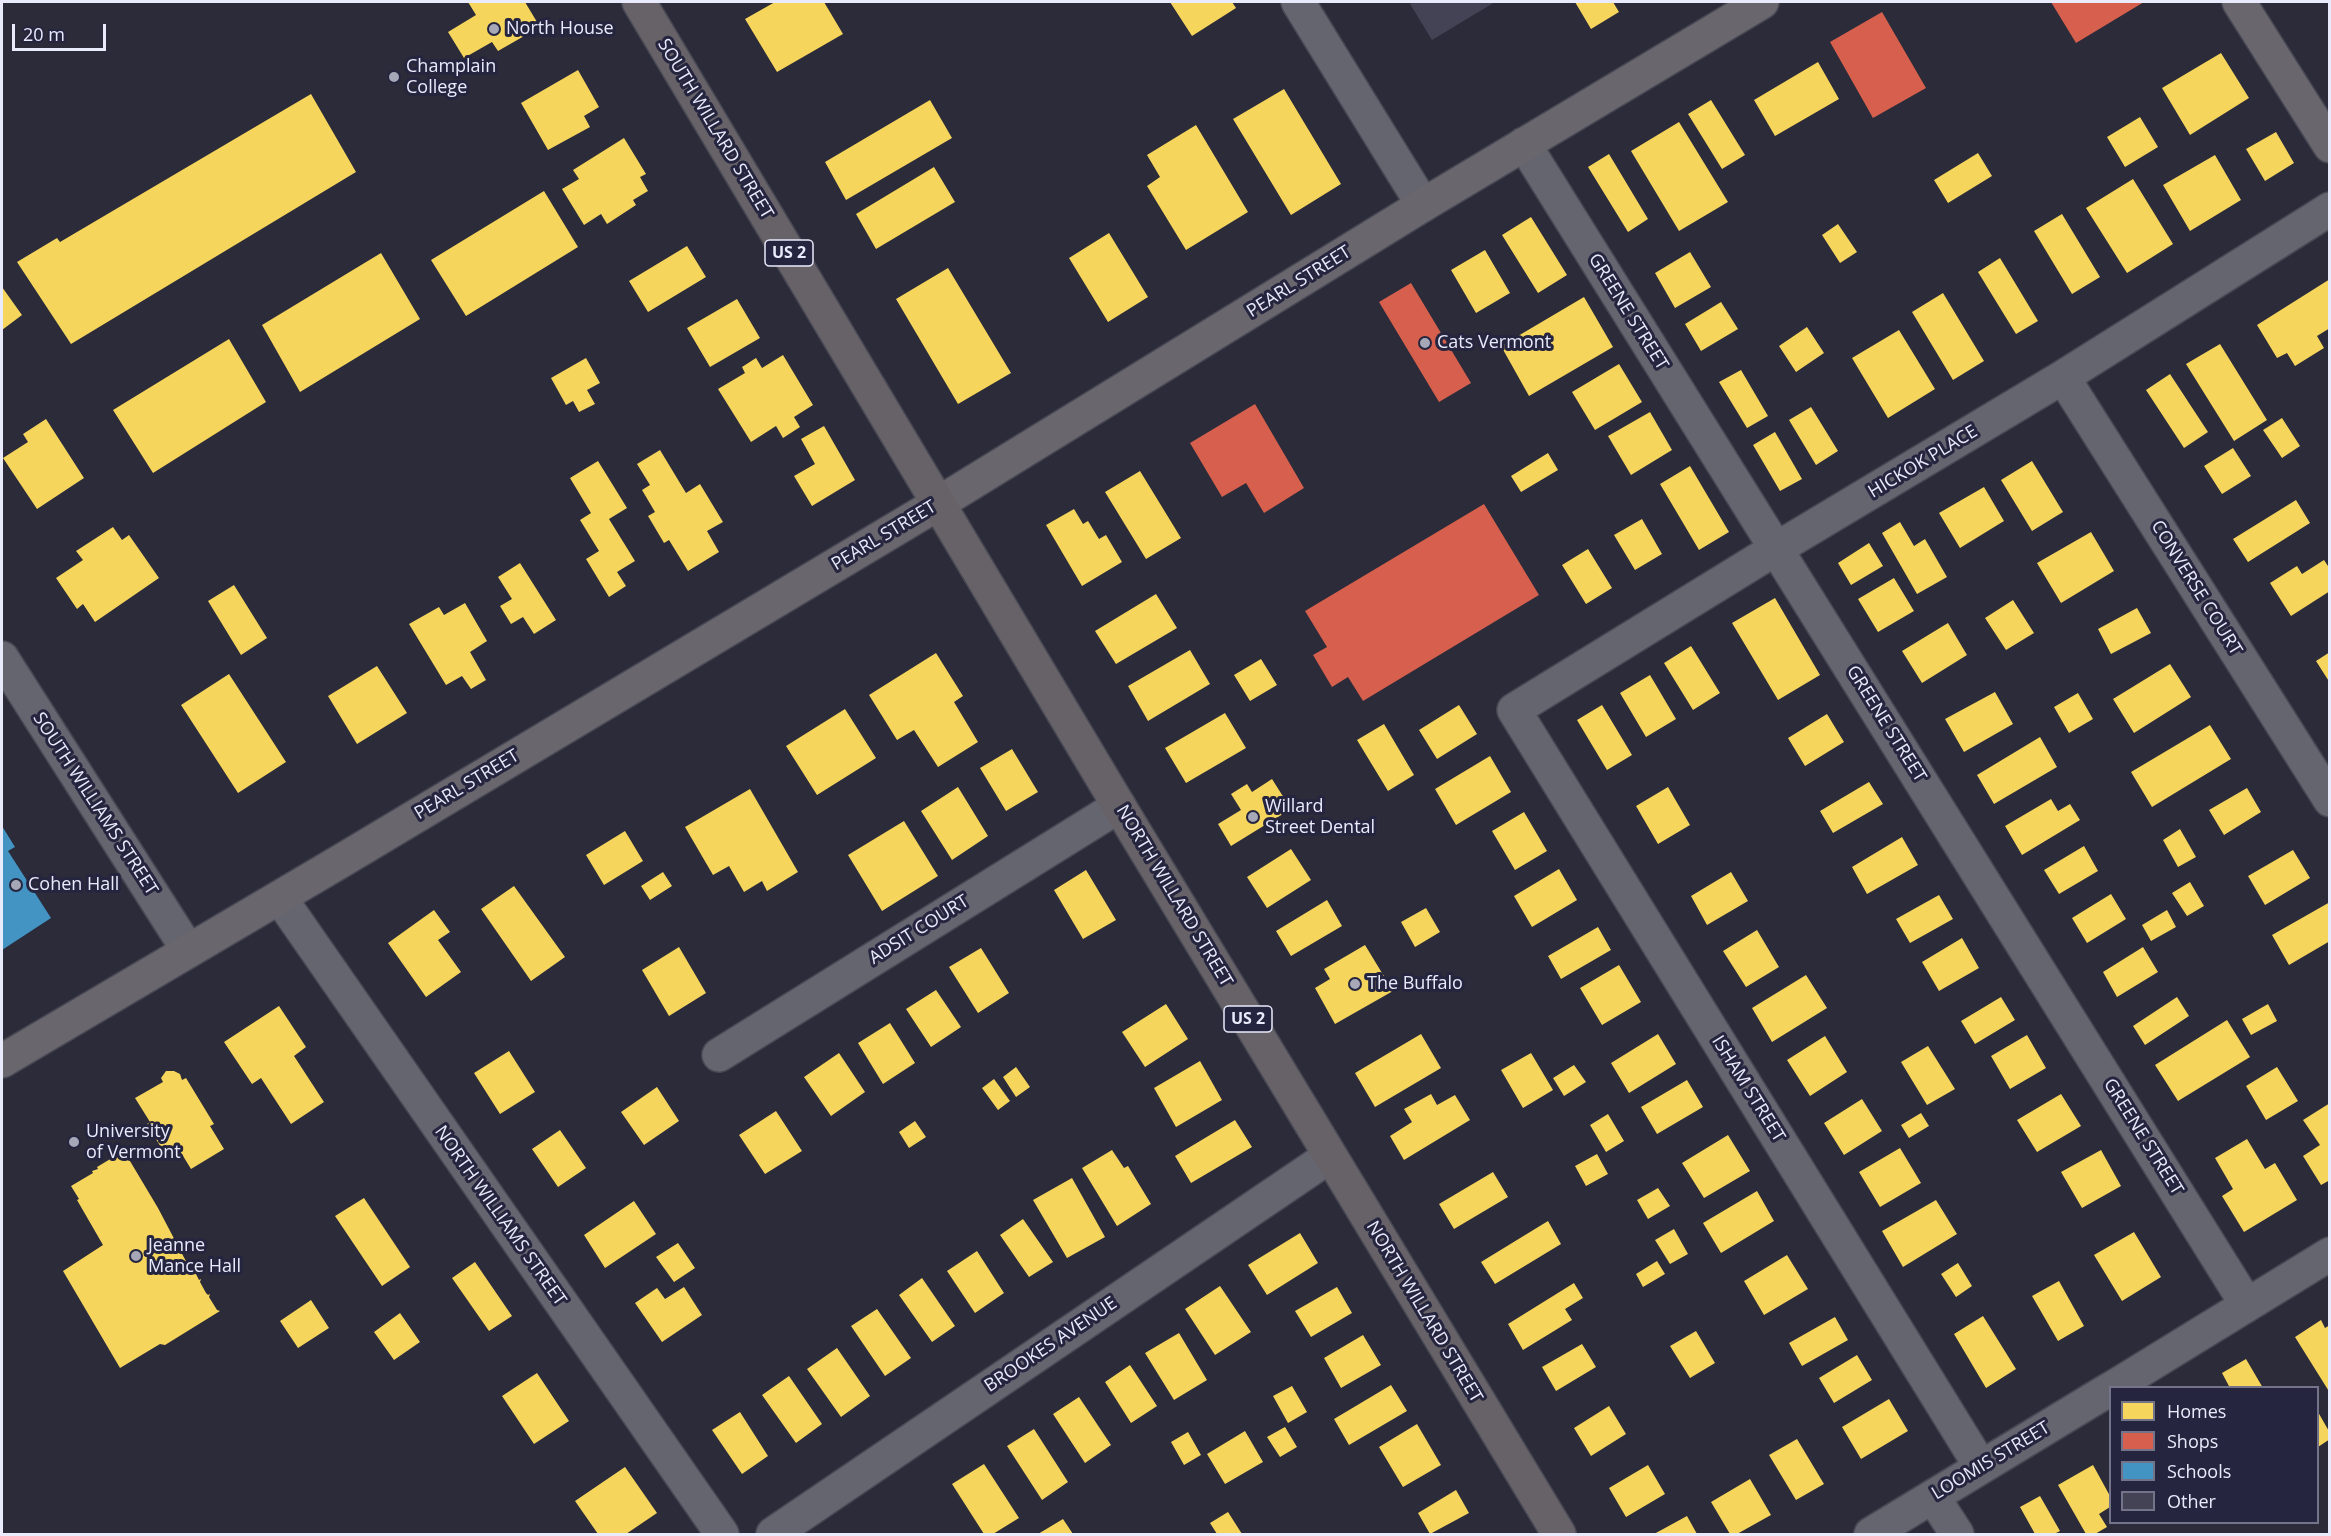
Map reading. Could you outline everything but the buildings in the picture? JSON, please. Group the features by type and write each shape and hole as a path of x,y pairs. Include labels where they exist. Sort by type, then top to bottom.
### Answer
{"main road":[{"name":"SOUTH WILLARD STREET","path":"639,2 939,503"},
{"name":"PEARL STREET","path":"2,1061 280,898 939,503 1423,205 1762,2"},
{"path":"2240,2 2330,146"},
{"name":"NORTH WILLARD STREET","path":"939,503 1119,806 1559,1534"}],"street":[{"path":"1298,2 1423,205"},
{"name":"GREENE STREET","path":"1524,144 2247,1305"},
{"name":"HICKOK PLACE","path":"1514,710 2062,377 2330,209"},
{"name":"CONVERSE COURT","path":"2062,377 2330,800"},
{"name":"SOUTH WILLIAMS STREET","path":"2,658 188,950"},
{"name":"ISHAM STREET","path":"1514,710 1982,1467"},
{"name":"ADSIT COURT","path":"719,1055 1119,806"},
{"name":"NORTH WILLIAMS STREET","path":"280,898 722,1534"},
{"name":"BROOKES AVENUE","path":"772,1534 1330,1156"},
{"name":"LOOMIS STREET","path":"2114,1386 2330,1254"},
{"name":"LOOMIS STREET","path":"1871,1534 2109,1389"},
{"path":"1933,1497 1957,1534"}],"place":[{"name":"North House","path":"494,29"},
{"name":"Champlain College","path":"394,77"},
{"name":"Cats Vermont","path":"1425,343"},
{"name":"Willard Street Dental","path":"1253,817"},
{"name":"Cohen Hall","path":"16,885"},
{"name":"The Buffalo","path":"1355,984"},
{"name":"University of Vermont","path":"74,1142"},
{"name":"Jeanne Mance Hall","path":"136,1256"}]}
